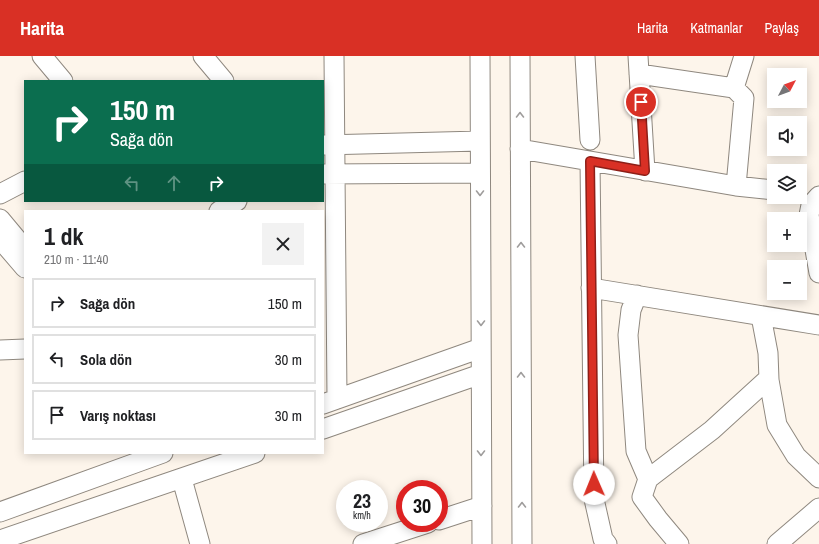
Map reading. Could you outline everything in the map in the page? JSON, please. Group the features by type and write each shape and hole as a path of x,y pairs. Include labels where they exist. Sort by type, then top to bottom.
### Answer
{"street":[{"path":"42,56 62,80"},
{"path":"334,56 329,146 330,401 481,348"},
{"path":"480,56 482,544"},
{"path":"520,56 522,544"},
{"path":"586,56 590,140"},
{"path":"734,88 744,56"},
{"path":"204,57 216,79"},
{"path":"645,171 639,65 734,88 744,98 736,186"},
{"path":"329,146 480,141"},
{"path":"520,149 736,186 767,189"},
{"path":"590,161 590,288 594,500 603,539 607,544"},
{"path":"329,174 480,173"},
{"path":"0,194 24,182"},
{"path":"809,199 809,215 819,273"},
{"path":"221,210 235,202"},
{"path":"0,219 24,248"},
{"path":"0,239 24,267"},
{"path":"590,288 819,325"},
{"path":"637,295 631,310 628,335 636,451 648,479"},
{"path":"761,316 768,353 769,378 777,425 796,456 819,478"},
{"path":"0,350 24,349"},
{"path":"324,429 481,374"},
{"path":"679,544 642,497 648,479 712,430 769,378"},
{"path":"0,512 160,454"},
{"path":"0,540 252,454"},
{"path":"182,479 200,544"},
{"path":"448,517 482,506"},
{"path":"777,544 819,508"},
{"path":"363,544 400,532"}],"route":[{"path":"594,484 590,288 590,161 645,171 641,102"}]}
